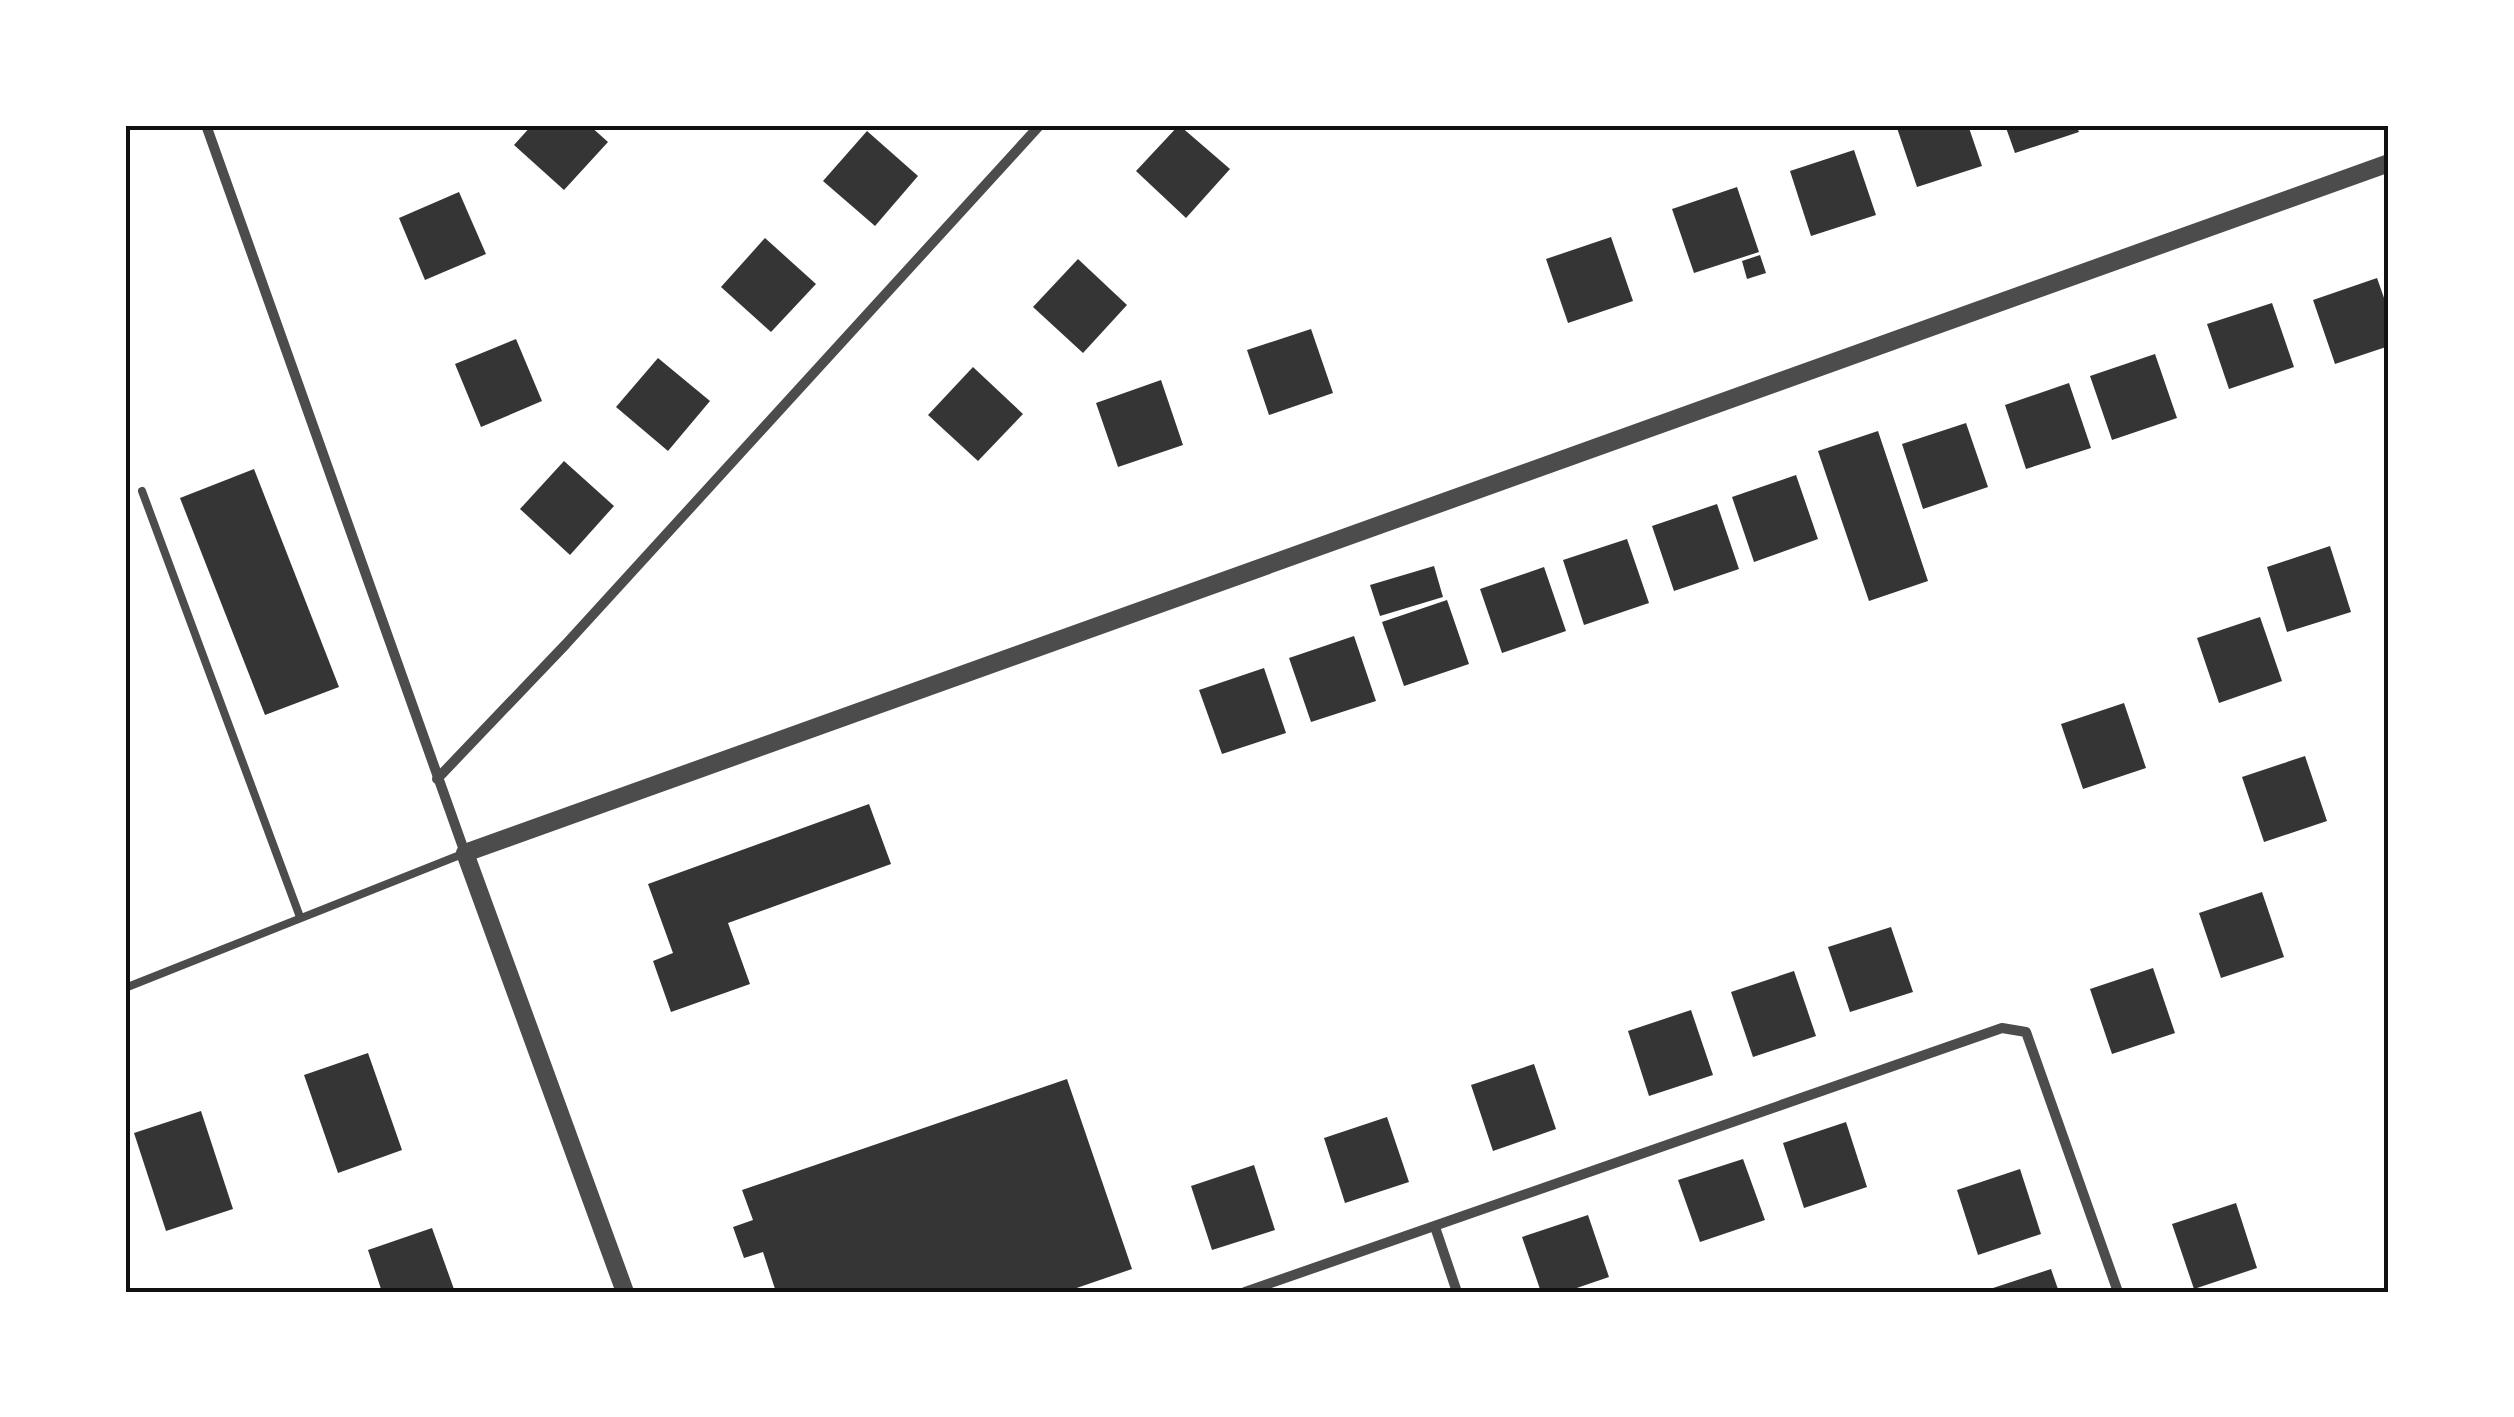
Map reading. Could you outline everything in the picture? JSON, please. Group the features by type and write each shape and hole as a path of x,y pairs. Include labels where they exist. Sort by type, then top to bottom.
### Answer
{"street":[{"path":"206,125 437,780 626,1292"},
{"path":"437,780 1040,125"},
{"path":"465,853 2389,162"},
{"path":"1245,1292 2002,1028 2026,1032 2118,1292"},
{"path":"1435,1227 1457,1292"}],"lane":[{"path":"142,491 300,916"},
{"path":"125,988 465,853"}],"building":[{"path":"532,125 589,125 608,142 564,190 514,145"},
{"path":"1179,125 1230,169 1186,218 1136,171"},
{"path":"1896,125 1968,125 1982,166 1917,187"},
{"path":"2005,125 2076,125 2079,132 2015,153"},
{"path":"867,131 918,176 875,226 823,181"},
{"path":"1854,150 1876,215 1811,236 1790,171"},
{"path":"1737,187 1759,252 1694,273 1672,209"},
{"path":"459,192 486,254 425,280 399,218"},
{"path":"1611,237 1633,301 1568,323 1546,259"},
{"path":"765,238 816,284 771,332 721,287"},
{"path":"1760,255 1766,273 1747,279 1742,261"},
{"path":"1078,259 1127,305 1083,353 1033,307"},
{"path":"2377,278 2389,312 2389,346 2335,364 2313,300"},
{"path":"2272,303 2294,367 2229,389 2207,324"},
{"path":"1311,329 1333,393 1269,415 1247,350"},
{"path":"516,339 542,401 481,427 455,364"},
{"path":"2155,354 2177,418 2112,440 2090,376"},
{"path":"658,358 710,401 668,451 616,407"},
{"path":"973,367 1023,414 978,461 928,415"},
{"path":"1161,380 1183,445 1118,467 1096,403"},
{"path":"2069,383 2091,448 2026,469 2005,405"},
{"path":"1966,423 1988,487 1923,509 1902,444"},
{"path":"1878,431 1928,581 1869,601 1818,451"},
{"path":"564,461 614,506 570,555 520,509"},
{"path":"254,469 339,687 265,715 180,498"},
{"path":"1796,475 1818,539 1754,562 1732,497"},
{"path":"1717,504 1739,569 1674,591 1652,526"},
{"path":"1627,539 1649,603 1584,625 1563,560"},
{"path":"2330,546 2351,612 2287,632 2267,567"},
{"path":"1434,566 1443,597 1380,616 1370,585"},
{"path":"1544,567 1566,631 1502,653 1480,589"},
{"path":"1447,600 1469,664 1404,686 1382,622"},
{"path":"2260,617 2282,681 2219,703 2197,638"},
{"path":"1354,636 1376,701 1311,722 1289,658"},
{"path":"1264,668 1286,733 1222,754 1199,690"},
{"path":"2124,703 2146,768 2083,789 2061,724"},
{"path":"2305,756 2327,821 2264,842 2242,777"},
{"path":"869,804 891,864 728,923 750,984 671,1012 653,961 673,953 648,884"},
{"path":"2262,892 2284,957 2221,978 2199,913"},
{"path":"1891,927 1913,992 1850,1012 1828,947"},
{"path":"2153,968 2175,1033 2112,1054 2090,989"},
{"path":"1794,971 1816,1036 1753,1057 1731,992"},
{"path":"1691,1010 1713,1075 1649,1096 1628,1031"},
{"path":"368,1053 402,1150 338,1173 304,1075"},
{"path":"1534,1064 1556,1129 1493,1151 1471,1085"},
{"path":"1067,1079 1132,1269 1065,1292 776,1292 763,1252 744,1258 733,1227 753,1220 742,1190"},
{"path":"201,1111 233,1209 166,1231 134,1133"},
{"path":"1387,1117 1409,1182 1345,1203 1324,1138"},
{"path":"1846,1122 1867,1187 1804,1208 1783,1143"},
{"path":"1743,1159 1765,1220 1700,1242 1678,1180"},
{"path":"1254,1165 1275,1230 1212,1250 1191,1186"},
{"path":"2020,1169 2041,1234 1978,1255 1957,1190"},
{"path":"2236,1203 2257,1268 2194,1289 2172,1224"},
{"path":"1588,1215 1609,1277 1565,1292 1541,1292 1522,1237"},
{"path":"432,1228 455,1292 382,1292 368,1250"},
{"path":"2051,1269 2059,1292 1984,1292 1984,1291"}]}
